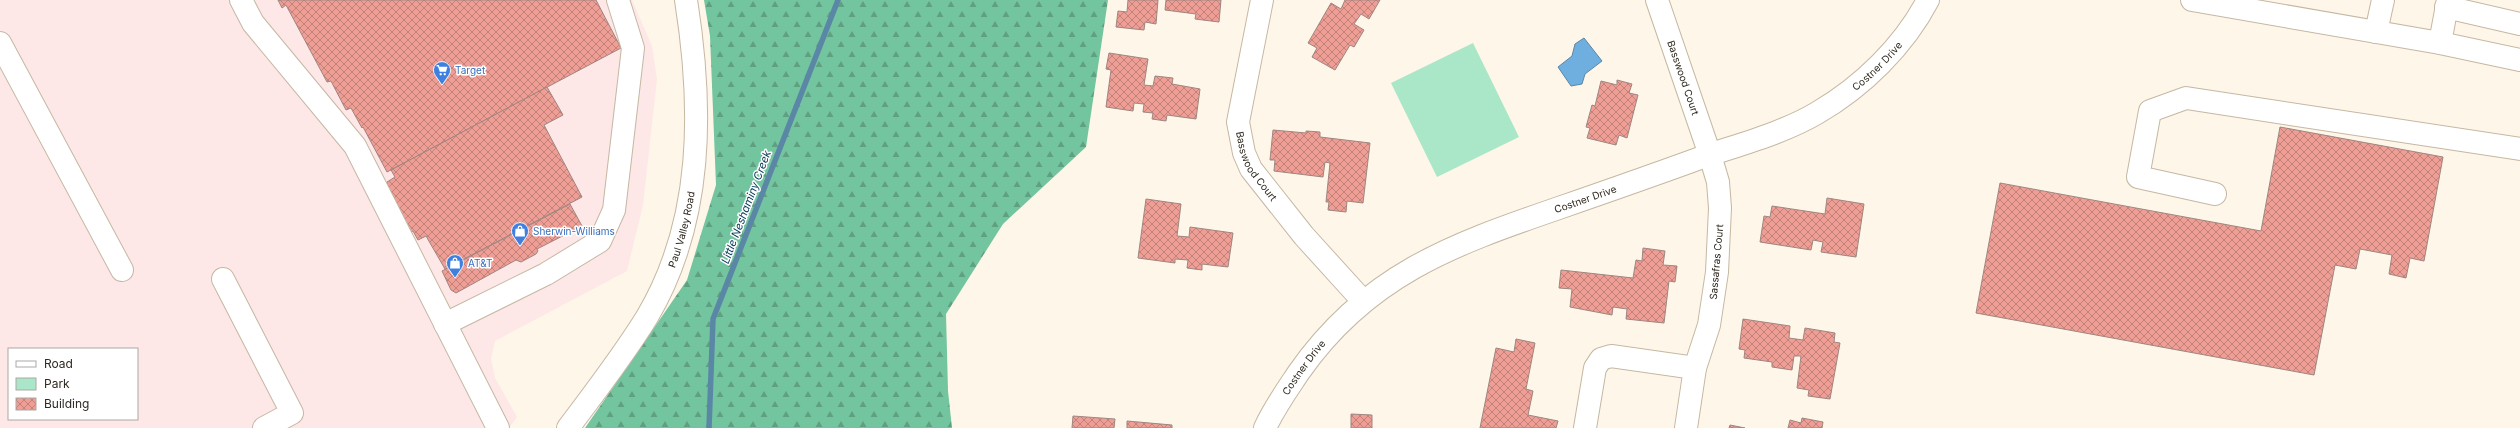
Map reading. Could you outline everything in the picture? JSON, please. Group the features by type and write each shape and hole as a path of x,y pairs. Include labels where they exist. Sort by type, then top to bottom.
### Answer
{"street":[{"path":"241,0 253,23 355,146 498,428"},
{"path":"445,324 546,274 600,241 614,210 633,48 618,0"},
{"name":"Paul Valley Road","path":"568,428 624,352 648,316 681,238 695,163 698,101 686,0"},
{"name":"Basswood Court","path":"1262,0 1238,122 1244,153 1251,169 1304,236 1363,301"},
{"name":"Basswood Court","path":"1657,0 1710,155"},
{"name":"Costner Drive","path":"1265,428 1280,400 1307,361 1328,336 1363,301 1414,266 1478,236 1710,155 1811,116 1845,94 1871,74 1901,40 1920,15 1928,0"},
{"path":"2192,0 2440,43 2520,60"},
{"path":"2376,32 2383,0"},
{"path":"2440,43 2447,4 2520,24"},
{"path":"0,43 122,270"},
{"path":"2215,194 2138,177 2150,111 2186,98 2520,150"},
{"name":"Sassafras Court","path":"1686,428 1695,368 1709,325 1717,272 1720,208 1718,182 1710,155"},
{"path":"223,279 292,413 264,428"},
{"path":"1585,428 1595,368 1601,359 1610,356 1695,368"}],"shaded area":[{"path":"0,0 632,0 652,46 657,79 643,205 627,271 495,341 491,359 495,378 517,417 509,428 0,428"}],"green space":[{"path":"704,0 1108,0 1086,147 1003,224 946,314 948,391 952,428 585,428 687,280 716,185 710,36"},
{"path":"1473,43 1519,137 1437,177 1391,83"}],"water":[{"path":"1584,38 1602,61 1585,74 1582,84 1571,86 1558,67 1572,56 1575,44"}],"building":[{"name":"Target","path":"278,0 596,0 621,48 387,172 351,108 346,110 331,81 327,82 286,5 282,8"},
{"path":"1128,0 1158,0 1156,24 1145,22 1144,30 1116,27 1118,11 1127,12"},
{"path":"1166,0 1221,0 1219,22 1195,19 1196,14 1165,10"},
{"path":"1345,0 1380,0 1369,19 1361,14 1354,24 1364,30 1354,47 1350,45 1335,70 1312,57 1317,48 1308,43 1331,3 1341,9"},
{"path":"1109,53 1148,59 1144,85 1153,86 1155,76 1173,78 1172,84 1200,89 1196,119 1167,115 1166,121 1152,119 1153,113 1143,112 1144,104 1134,103 1133,111 1106,107 1111,70 1106,69"},
{"path":"1617,80 1632,84 1629,93 1638,95 1627,138 1619,135 1616,145 1587,138 1590,128 1586,127 1592,105 1595,106 1601,81 1617,85"},
{"path":"547,87 563,115 544,125 582,197 445,269 426,236 418,240 413,231 411,232 389,191 387,182 395,177 391,170"},
{"path":"2280,127 2443,157 2424,261 2410,258 2406,278 2389,274 2392,255 2360,249 2356,269 2335,265 2314,375 1976,313 2000,183 2261,231"},
{"path":"1273,130 1306,133 1306,131 1320,132 1320,137 1370,143 1363,203 1347,201 1346,212 1328,210 1329,202 1326,202 1330,163 1325,162 1323,177 1274,171 1275,160 1270,160"},
{"path":"1827,198 1864,204 1856,257 1821,252 1823,242 1813,240 1811,250 1760,242 1764,216 1770,217 1772,206 1825,214"},
{"path":"1146,199 1181,204 1177,236 1189,237 1190,227 1233,233 1228,267 1202,264 1202,270 1187,268 1188,260 1175,259 1175,263 1138,258"},
{"path":"570,204 582,226 537,249 538,251 536,254 521,262 516,260 456,293 451,290 442,271"},
{"path":"1643,248 1665,251 1663,265 1677,266 1675,282 1669,281 1664,323 1626,319 1627,309 1613,307 1612,315 1570,307 1572,289 1559,288 1561,270 1633,278 1636,260 1642,261"},
{"path":"1743,319 1790,326 1789,338 1803,340 1805,328 1835,333 1834,342 1840,343 1830,399 1808,396 1809,390 1797,388 1801,356 1794,356 1792,370 1772,367 1772,362 1744,358 1745,350 1739,349"},
{"path":"1516,339 1535,343 1526,389 1533,391 1528,415 1558,421 1556,428 1480,428 1496,348 1514,352"},
{"path":"1351,414 1372,415 1372,428 1351,428"},
{"path":"1073,416 1115,419 1114,428 1072,428"},
{"path":"1802,418 1823,422 1822,428 1788,428 1790,420 1801,423"},
{"path":"1127,421 1172,425 1172,428 1127,428"},
{"path":"1730,425 1745,428 1729,428"}],"waterway":[{"name":"Little Neshaminy Creek","path":"709,428 713,319 838,0"}],"place":[{"name":"Target","path":"442,85"},
{"name":"Sherwin-Williams","path":"520,246"},
{"name":"AT&T","path":"455,278"}]}
